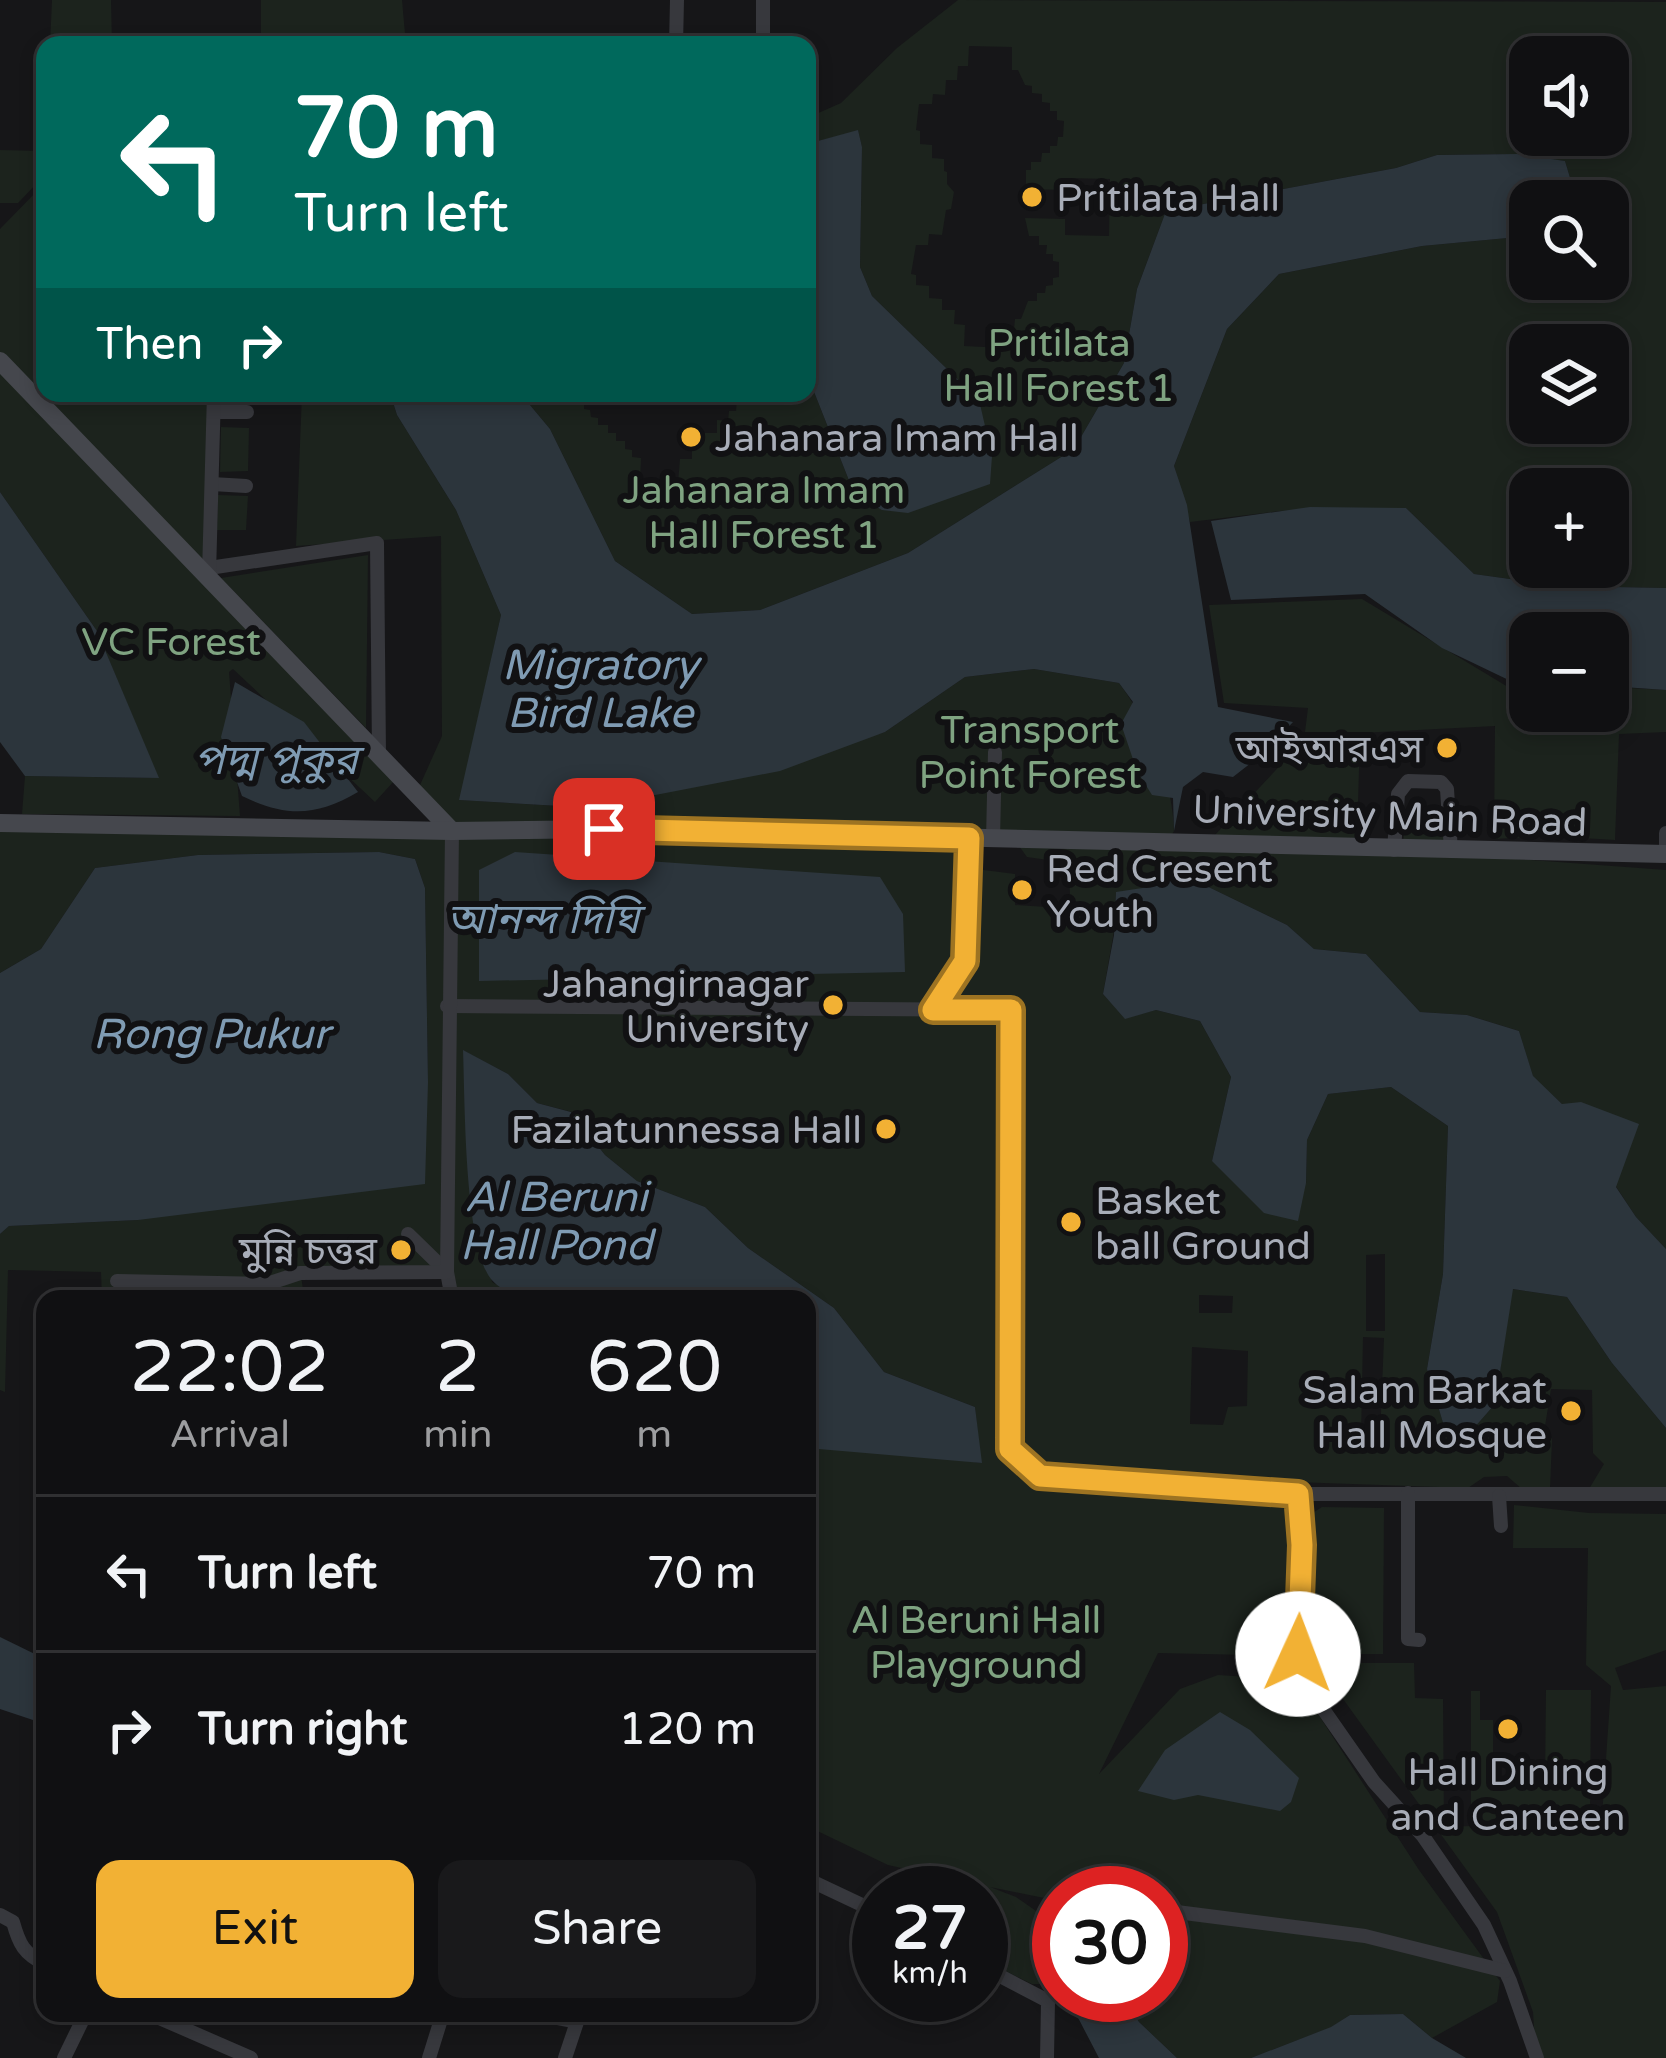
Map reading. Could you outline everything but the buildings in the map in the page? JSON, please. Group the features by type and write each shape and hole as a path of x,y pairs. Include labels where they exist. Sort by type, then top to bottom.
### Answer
{"street":[{"path":"676,36 677,0"},
{"path":"763,0 763,36"},
{"path":"0,361 36,398"},
{"path":"40,402 452,831 447,1006 450,1290"},
{"path":"209,574 214,402"},
{"path":"214,412 247,412"},
{"path":"212,484 246,486"},
{"path":"209,574 377,543 379,756"},
{"path":"993,839 995,752"},
{"path":"1394,850 1401,786 1425,781 1441,782 1447,790 1451,851"},
{"name":"University Main Road","path":"0,823 612,830 1666,854"},
{"path":"1666,832 1666,854"},
{"path":"933,1010 965,961 969,838"},
{"path":"447,1006 1011,1010 1010,1449 1040,1476 1298,1494 1666,1494"},
{"path":"408,1234 447,1272"},
{"path":"206,1290 267,1284 300,1273 447,1272"},
{"path":"117,1281 188,1290"},
{"path":"1408,1493 1408,1639 1419,1640"},
{"path":"1298,1494 1302,1545 1298,1654 1305,1671 1323,1709 1374,1782 1423,1836 1484,1925 1537,2058"},
{"path":"1499,1496 1501,1526"},
{"path":"816,1883 852,1900"},
{"path":"1188,1913 1365,1936 1505,1971"},
{"path":"0,1915 13,1922 19,1944 36,1960"},
{"path":"64,2058 82,2022"},
{"path":"169,2022 251,2058"},
{"path":"429,2058 440,2022"},
{"path":"565,2058 577,2022"},
{"path":"1046,2058 1047,2022"}],"green space":[{"path":"52,0 111,0 112,36 50,36"},
{"path":"261,0 402,0 405,36 261,36"},
{"path":"958,0 1666,2 1666,588 1629,587 1629,468 1509,468 1509,579 1474,574 1406,508 1280,511 1190,522 1174,466 1227,329 1279,274 1422,246 1509,238 1509,300 1629,300 1629,180 1571,180 1565,161 1521,156 1629,156 1629,36 1509,36 1509,155 1437,155 1396,168 1166,211 1137,289 1124,363 1074,449 908,553 760,610 692,614 615,561 550,429 528,402 584,402 591,417 598,418 598,425 608,425 608,433 616,433 616,441 625,441 632,457 641,458 640,482 678,483 680,459 692,459 692,444 704,444 705,433 717,433 717,420 728,421 737,402 816,402 816,397 850,483 979,400 872,296 860,267 862,147 858,131 816,142 816,114 841,103 897,48","holes":["969,46 1012,47 1012,70 1018,70 1025,85 1032,86 1032,93 1042,94 1042,102 1050,103 1050,111 1057,111 1057,120 1064,121 1057,146 1050,146 1050,153 1042,153 1041,162 1031,162 1031,170 1026,170 1026,189 1066,190 1067,178 1110,179 1109,236 1065,235 1065,219 1025,218 1029,236 1039,236 1039,245 1047,245 1046,254 1053,254 1053,261 1059,262 1059,277 1053,278 1045,293 1037,293 1037,301 1028,301 1014,329 1005,329 1004,348 964,346 965,325 954,324 955,310 942,310 942,299 929,298 929,286 916,285 916,275 911,274 916,245 928,245 929,234 942,235 954,192 947,184 944,159 932,158 932,145 920,144 916,130 919,104 932,104 933,94 945,95 946,80 957,80 958,66 968,66"]},
{"path":"0,150 36,151 36,184 18,203 0,203"},
{"path":"36,192 36,399 0,361 0,229"},
{"name":"VC Forest","path":"0,371 394,781 375,802 233,669 229,672 240,816 22,814 25,776 158,778 97,631 0,492"},
{"path":"39,402 214,402 209,580"},
{"path":"302,402 393,402 456,510 501,615 460,800 559,806 619,802 661,793 885,732 965,677 1034,669 1119,683 1157,754 1174,831 1171,836 969,839 965,961 933,1009 1014,1004 944,1002 972,957 976,869 1015,874 1015,905 1062,908 1070,895 1069,876 1053,868 1055,861 1027,857 1019,846 1394,850 1666,870 1666,1249 1636,1217 1562,1104 1533,1077 1519,1031 1467,1015 1420,1012 1366,954 1314,949 1287,925 1190,878 1172,859 1162,885 1116,893 1103,994 1125,1018 1156,1010 1200,1021 1231,1077 1212,1161 1306,1183 1307,1140 1328,1094 1391,1087 1448,1126 1443,1274 1427,1369 1452,1452 1495,1404 1512,1289 1567,1297 1612,1363 1666,1428 1666,1488 1589,1489 1604,1464 1593,1453 1592,1390 1551,1389 1545,1426 1552,1439 1550,1489 1522,1489 1507,1476 1484,1477 1468,1488 1294,1482 1289,1656 1158,1653 1099,1774 1180,1689 1218,1675 1296,1680 1419,1870 1500,1981 1497,2002 1432,2038 1403,2014 1350,2015 1332,2027 1251,2058 1177,2058 1139,2022 1188,2022 1188,1866 1032,1866 1032,1896 1008,1891 1008,1866 893,1866 816,1830 816,1439 981,1463 975,1407 884,1372 816,1290 808,1290 748,1248 705,1207 637,1181 605,1155 572,1112 537,1103 508,1074 464,1051 492,1282 506,1290 450,1290 447,1272 301,1274 303,1290 102,1290 101,1272 8,1270 5,1392 0,1390 0,1234 9,1226 138,1220 428,1082 425,888 415,859 379,852 198,855 95,868 41,949 0,973 0,823 452,832 416,794 442,736 441,536 296,546","holes":["1385,1254 1385,1331 1366,1331 1366,1255","1199,1295 1233,1296 1232,1313 1199,1313","1363,1337 1384,1338 1380,1438 1361,1438","1192,1347 1248,1351 1247,1406 1228,1407 1223,1425 1190,1424"]},
{"path":"221,427 249,428 248,471 220,472"},
{"path":"218,495 248,496 246,530 217,530"},
{"path":"368,555 366,728 221,578"},
{"path":"1362,599 1509,688 1509,732 1629,732 1629,688 1666,690 1666,732 1619,734 1615,840 1494,839 1495,726 1360,733 1357,840 1214,836 1304,740 1308,708 1224,703 1209,605"},
{"path":"1405,816 1447,818 1445,847 1403,845"},
{"path":"1514,1505 1666,1514 1666,1650 1615,1668 1623,1690 1666,1686 1666,2058 1536,2058 1533,2012 1497,1912 1317,1663 1414,1663 1415,1698 1443,1699 1444,1827 1471,1826 1471,1691 1480,1691 1480,1720 1493,1720 1493,1782 1545,1783 1546,1690 1591,1690 1590,1816 1602,1817 1611,1686 1586,1665 1588,1548 1513,1548"},
{"path":"1322,1507 1384,1508 1383,1654 1304,1654 1304,1528 1308,1516"},
{"path":"1008,1894 1032,1908 1032,1984 1008,1972"}],"water":[{"path":"858,130 862,147 860,267 872,296 979,400 992,456 990,484 908,513 882,510 850,483 816,397 816,142"},
{"name":"Migratory Bird Lake","path":"1509,154 1565,161 1571,180 1509,180 1509,238 1422,246 1279,274 1227,329 1174,466 1187,505 1218,707 1293,722 1233,777 1203,772 1183,787 1174,831 1173,798 1152,795 1137,771 1121,724 1133,702 1119,683 1034,669 965,677 885,732 780,771 619,802 559,806 459,800 501,615 456,510 393,402 528,402 550,429 615,561 692,614 760,610 908,553 1074,449 1124,363 1137,289 1166,211 1396,168 1437,155"},
{"path":"0,492 97,631 159,778 25,776 0,742"},
{"path":"1310,507 1406,508 1474,574 1509,579 1509,588 1666,588 1666,690 1629,687 1629,612 1509,612 1509,680 1442,648 1365,594 1231,600 1211,521"},
{"name":"পদ্ম পুকুর","path":"235,682 304,722 358,792 328,806 300,811 272,808 242,796 221,737"},
{"name":"Rong Pukur","path":"379,852 415,859 425,888 425,1184 138,1220 9,1226 0,1234 0,973 41,949 95,868 198,855"},
{"name":"আনন্দ দিঘি","path":"515,852 880,877 903,914 905,972 479,981 479,870"},
{"path":"1172,858 1185,859 1190,878 1287,925 1314,949 1366,954 1420,1012 1467,1015 1519,1031 1533,1076 1562,1104 1581,1102 1639,1124 1616,1187 1666,1249 1666,1428 1612,1363 1567,1297 1513,1289 1495,1404 1452,1453 1427,1369 1443,1274 1448,1126 1391,1087 1328,1094 1307,1140 1306,1183 1298,1221 1264,1213 1212,1161 1231,1077 1200,1021 1156,1010 1125,1019 1103,994 1116,892 1162,885"},
{"name":"Al Beruni Hall Pond","path":"463,1050 508,1074 537,1103 571,1112 605,1155 637,1181 705,1207 748,1248 808,1290 506,1290 491,1279 482,1261 471,1204"},
{"name":"Al Beruni Hall Pond","path":"816,1295 834,1308 884,1372 975,1407 982,1463 816,1449"},
{"path":"0,1637 36,1655 36,1721 0,1709"},
{"path":"1220,1712 1250,1730 1299,1778 1291,1802 1280,1811 1198,1795 1174,1800 1138,1791 1165,1750"},
{"path":"1403,2014 1466,2058 1251,2058 1350,2015"},
{"path":"1080,2022 1139,2022 1177,2058 1099,2058"}],"place":[{"name":"Pritilata Hall","path":"1032,197"},
{"name":"Jahanara Imam Hall","path":"691,437"},
{"name":"আইআরএস","path":"1447,748"},
{"name":"Red Cresent Youth","path":"1022,890"},
{"name":"Jahangirnagar University","path":"833,1005"},
{"name":"Fazilatunnessa Hall","path":"886,1129"},
{"name":"Basket ball Ground","path":"1071,1222"},
{"name":"মুন্নি চত্তর","path":"401,1250"},
{"name":"Salam Barkat Hall Mosque","path":"1571,1411"},
{"name":"Hall Dining and Canteen","path":"1508,1729"}],"route":[{"path":"604,829 969,838 965,961 933,1010 1011,1010 1010,1449 1040,1476 1298,1494 1302,1545 1298,1654"}],"park label":[{"name":"Pritilata Hall Forest 1","path":"1059,364"},
{"name":"Jahanara Imam Hall Forest 1","path":"764,512"},
{"name":"Transport Point Forest","path":"1030,752"},
{"name":"Al Beruni Hall Playground","path":"976,1642"}]}
